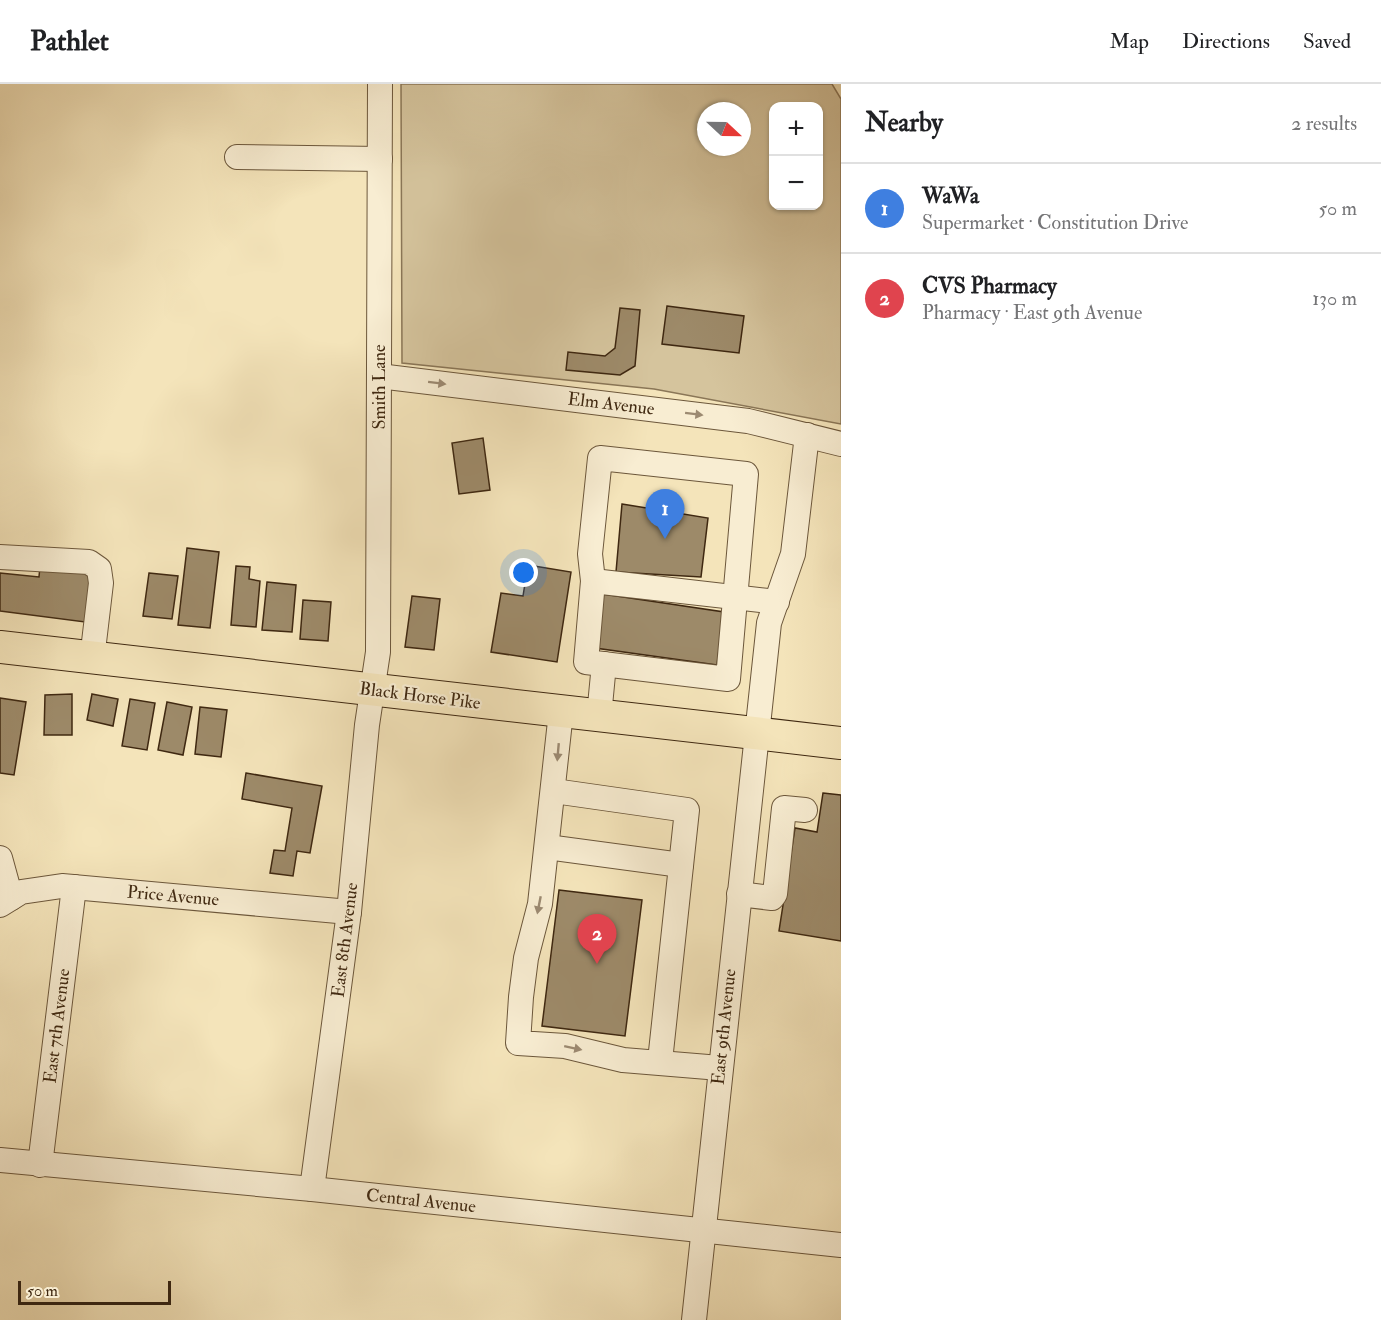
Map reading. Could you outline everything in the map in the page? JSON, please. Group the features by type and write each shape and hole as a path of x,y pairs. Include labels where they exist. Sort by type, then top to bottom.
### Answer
{"main road":[{"name":"Black Horse Pike","path":"0,647 841,743"}],"street":[{"name":"Smith Lane","path":"373,690 378,652 381,84"},
{"path":"237,157 380,159"},
{"name":"Elm Avenue","path":"379,376 748,421 841,444"},
{"name":"East 9th Avenue","path":"694,1320 769,623 793,554 807,435"},
{"path":"600,458 746,474 735,597 728,679 586,662 593,581 590,554 600,458"},
{"path":"0,557 89,562 99,569 101,583 92,659"},
{"path":"593,581 777,602"},
{"path":"599,716 604,664"},
{"name":"East 8th Avenue","path":"312,1189 349,912 373,690"},
{"path":"561,712 540,904 526,958 518,1043 565,1046 623,1060 660,1061 720,1068"},
{"path":"554,791 687,810 660,1061"},
{"path":"739,894 772,898 775,894 784,808 806,810"},
{"path":"547,847 681,864"},
{"path":"0,858 5,902"},
{"name":"Price Avenue","path":"5,902 21,892 62,886 349,912"},
{"name":"East 7th Avenue","path":"40,1165 74,887"},
{"name":"Central Avenue","path":"0,1160 312,1189 841,1245"}],"shaded area":[{"path":"401,84 832,84 841,99 841,424 654,389 402,363"}],"building":[{"path":"667,306 744,316 739,353 662,344"},
{"path":"620,308 640,310 635,366 620,375 566,370 568,352 605,356 615,348"},
{"path":"483,438 490,490 459,494 452,443"},
{"path":"622,504 708,518 701,577 616,572"},
{"path":"187,548 219,552 210,628 178,625"},
{"path":"528,565 571,572 557,662 491,652 501,593 523,596"},
{"path":"40,566 91,572 85,622 0,611 0,573 39,577"},
{"path":"236,566 250,567 249,579 260,581 256,627 231,625"},
{"path":"149,573 178,576 172,619 143,616"},
{"path":"267,582 296,585 292,632 262,630"},
{"path":"603,594 724,612 717,665 595,648"},
{"path":"412,596 440,599 434,650 405,647"},
{"path":"303,600 331,602 328,641 300,639"},
{"path":"72,694 72,735 44,735 45,695"},
{"path":"92,694 118,699 113,726 87,720"},
{"path":"0,698 26,702 14,775 0,773"},
{"path":"130,699 155,703 147,750 122,746"},
{"path":"167,702 192,707 183,755 158,750"},
{"path":"200,707 227,710 221,757 195,754"},
{"path":"246,773 322,786 310,853 297,851 293,876 270,873 274,850 285,851 292,808 242,799"},
{"path":"823,793 841,795 841,941 779,931 795,828 817,832"},
{"path":"559,890 642,900 625,1036 542,1026"}],"place":[{"name":"WaWa","path":"665,539"},
{"name":"CVS Pharmacy","path":"597,964"}]}
